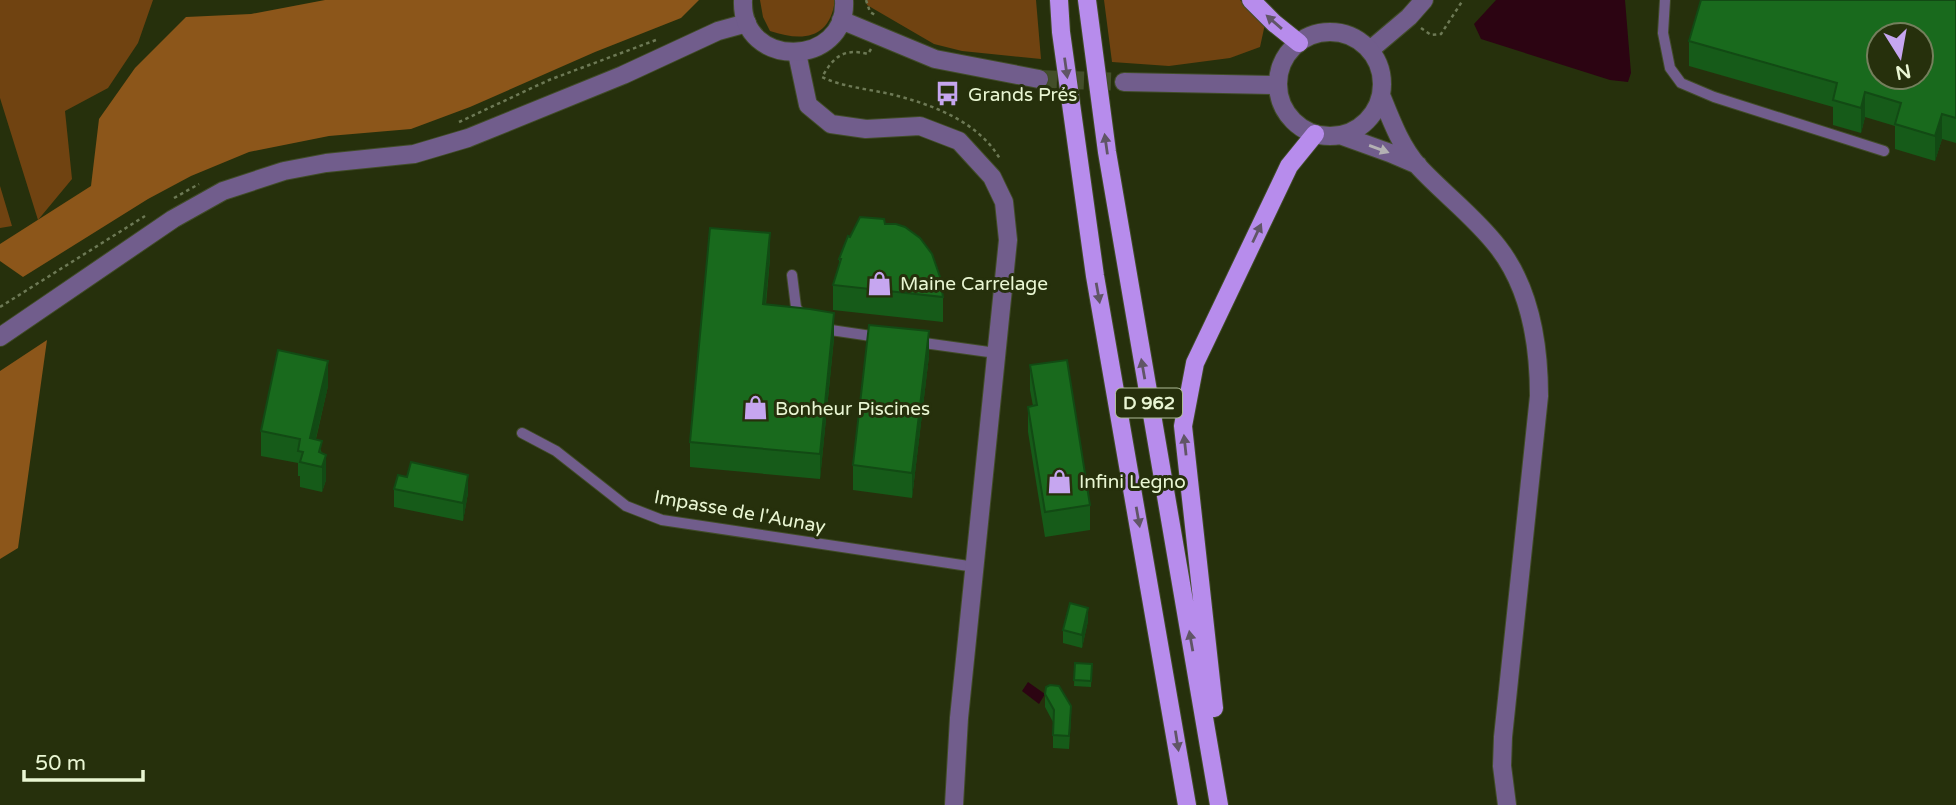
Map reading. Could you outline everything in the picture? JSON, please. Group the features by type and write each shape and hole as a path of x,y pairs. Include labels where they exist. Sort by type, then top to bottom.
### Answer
{"main road":[{"name":"D 962","path":"1056,0 1095,276 1187,805"},
{"name":"D 962","path":"1087,0 1107,152 1219,805"},
{"path":"1251,0 1299,43"},
{"path":"1225,805 1183,426 1195,363 1289,166 1315,134"}],"street":[{"path":"743,0 742,8 755,36 767,46 797,52 811,50 834,33 841,20 844,0"},
{"path":"1370,50 1409,17 1424,0"},
{"path":"841,20 935,59 1039,79"},
{"path":"0,337 173,219 223,191 284,171 326,163 414,154 468,138 622,75 718,31 747,23"},
{"path":"1328,32 1358,40 1370,50 1382,79 1376,110 1366,123 1350,133 1332,137 1315,134 1300,127 1288,116 1278,85 1280,69 1288,54 1299,43 1313,35 1328,32"},
{"path":"797,52 808,105 831,124 866,129 919,126 959,141 992,177 1004,202 1008,240 959,718 954,805"},
{"path":"1124,82 1278,85"},
{"path":"1381,95 1397,133 1418,165 1499,247 1511,266 1524,295 1535,341 1539,396 1503,737 1502,766 1507,805"},
{"path":"1340,135 1418,165"}],"lane":[{"path":"1665,0 1665,45 1670,68 1681,83 1714,97 1884,151"},
{"path":"792,275 796,307 803,319 812,326 893,339"},
{"path":"906,340 996,353"},
{"name":"Impasse de l'Aunay","path":"522,433 556,451 626,506 662,520 975,567"}],"path":[{"path":"1421,28 1431,35 1441,34 1463,0"},
{"path":"869,54 855,50 834,58 822,77 831,82 892,94 945,112 973,128 996,152 1002,163"}],"shaded area":[{"path":"0,0 153,0 138,43 108,88 65,111 72,179 38,220 0,98"},
{"path":"325,0 699,0 681,18 411,129 329,136 249,152 191,176 148,199 23,277 0,261 0,244 91,186 99,119 135,68 186,17 251,14"},
{"path":"760,0 835,0 832,13 821,30 804,36 793,36 770,31 763,17"},
{"path":"866,0 1036,0 1041,59 962,51 934,44 867,5"},
{"path":"1104,0 1240,0 1265,24 1260,47 1230,58 1169,66 1112,62"},
{"path":"1496,0 1625,0 1631,73 1628,82 1610,80 1481,39 1474,24"},
{"path":"0,186 12,226 0,228"},
{"path":"47,340 18,548 0,559 0,371"},
{"path":"1028,682 1045,694 1039,704 1022,691"}],"building":[{"path":"1701,0 1956,0 1956,118 1942,114 1935,136 1895,124 1901,103 1865,92 1861,108 1833,100 1837,83 1689,41"},
{"path":"860,217 884,219 885,224 905,227 920,238 932,254 943,297 833,285 848,236 850,237"},
{"name":"Bonheur Piscines","path":"710,228 770,233 763,304 834,313 820,454 690,442"},
{"path":"869,325 929,331 912,473 853,465"},
{"path":"278,350 328,361 310,438 322,441 319,452 326,455 322,467 300,462 303,452 298,451 300,439 261,431"},
{"name":"Infini Legno","path":"1067,360 1090,505 1045,512 1028,407 1037,405 1030,365"},
{"path":"411,462 468,475 463,503 394,489 398,475 407,477"},
{"path":"1070,603 1088,608 1082,635 1063,630"},
{"path":"1075,663 1092,664 1091,681 1074,680"},
{"path":"1059,686 1071,706 1069,736 1053,735 1054,710 1045,694 1046,687"}],"tunnel":[{"path":"1039,79 1124,82"}],"place":[{"name":"Grands Prés","path":"948,94"},
{"name":"Maine Carrelage","path":"880,283"},
{"name":"Bonheur Piscines","path":"755,408"},
{"name":"Infini Legno","path":"1059,481"}]}
